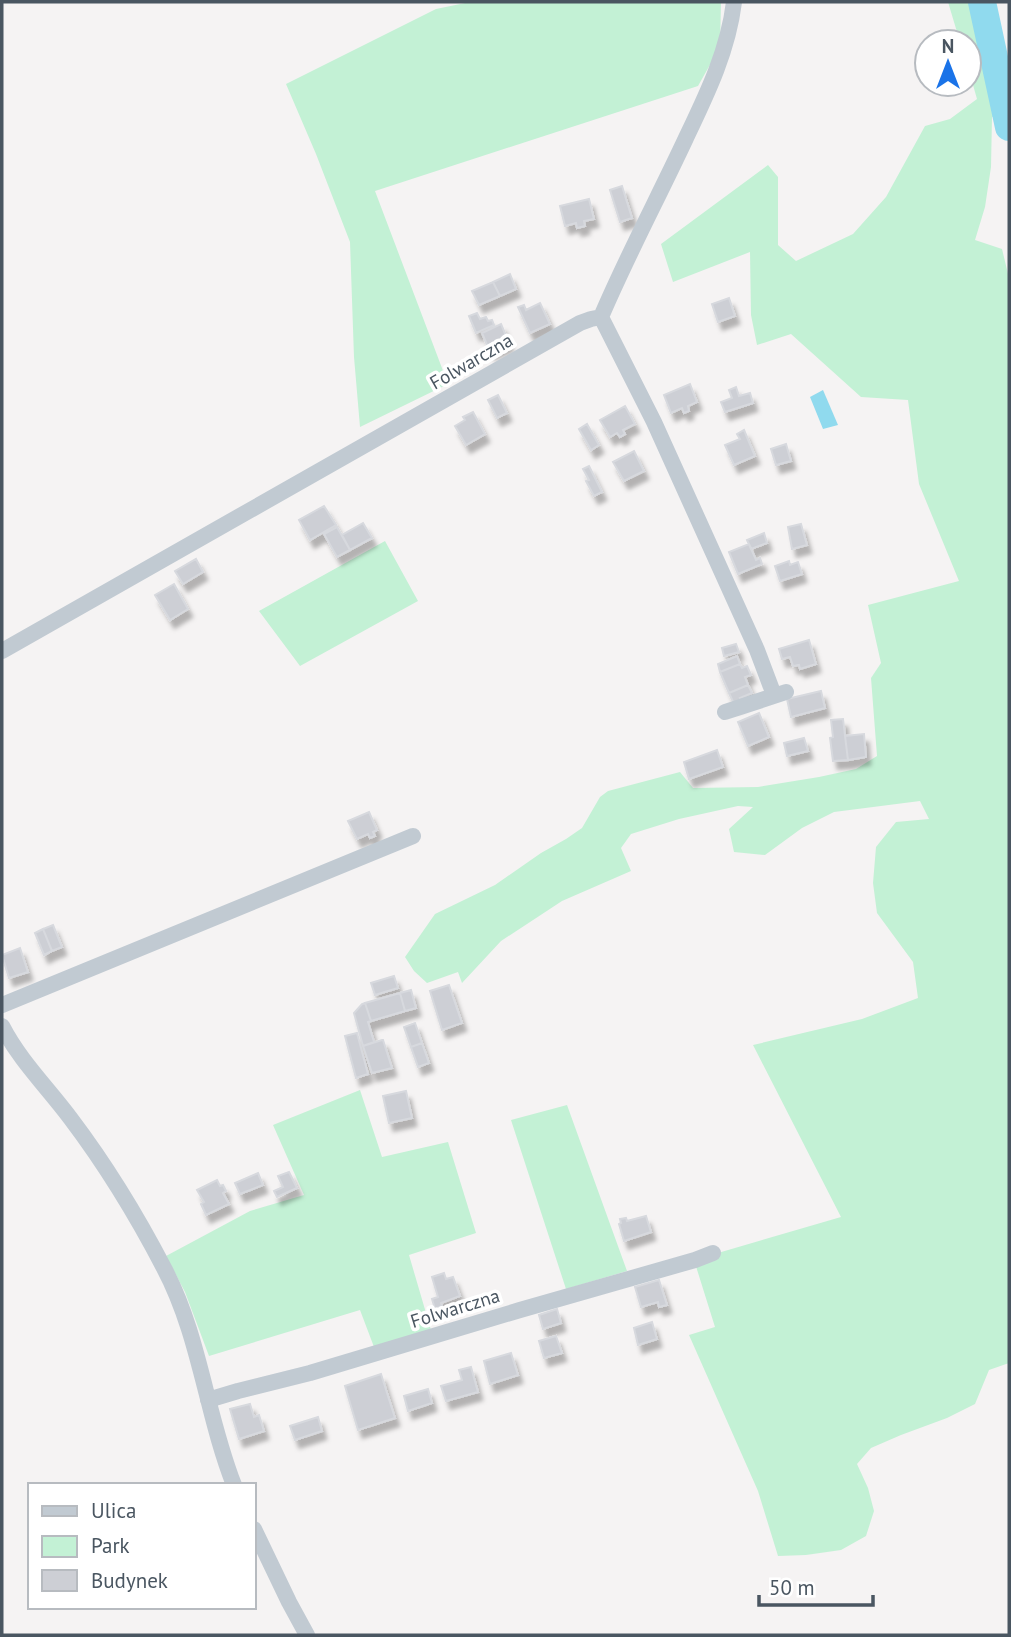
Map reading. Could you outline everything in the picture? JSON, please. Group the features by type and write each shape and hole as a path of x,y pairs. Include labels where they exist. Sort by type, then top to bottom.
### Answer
{"street":[{"path":"725,712 780,693 757,650 660,434 601,317 714,77 728,33 734,2"},
{"name":"Folwarczna","path":"2,651 580,323 601,317"},
{"path":"2,1005 413,836"},
{"path":"2,1026 22,1058 85,1139 156,1253 183,1307 233,1483"},
{"name":"Folwarczna","path":"208,1400 300,1376 713,1253"},
{"path":"256,1533 307,1635"}],"green space":[{"path":"470,2 721,2 720,47 698,86 375,191 448,384 360,427 354,357 350,242 286,84 436,9"},
{"path":"948,2 974,2 980,28 956,28"},
{"path":"983,43 999,116 992,117 991,167 985,207 975,240 1002,249 1009,278 1009,1363 989,1370 975,1404 871,1448 857,1464 868,1488 874,1511 866,1536 841,1550 778,1556 758,1491 689,1335 715,1327 694,1260 841,1217 753,1045 862,1019 918,998 913,962 877,913 873,883 876,847 896,822 929,819 920,801 834,812 802,828 765,855 734,852 729,829 753,807 738,806 679,819 631,834 621,848 631,871 562,901 501,941 462,983 458,972 427,983 414,971 405,957 435,914 495,885 582,828 600,797 608,791 680,772 693,788 758,787 856,769 877,756 871,678 881,663 868,605 959,581 919,484 908,400 861,397 791,334 757,345 751,315 750,252 673,282 661,244 768,165 778,177 778,245 796,261 853,234 886,197 925,126 950,119 977,99 983,98"},
{"path":"385,541 418,601 300,666 259,611"},
{"path":"360,1090 382,1157 448,1142 476,1233 409,1255 431,1330 374,1347 360,1310 209,1356 185,1292 166,1256 250,1211 304,1195 273,1125"},
{"path":"567,1105 627,1271 566,1289 511,1120"}],"water":[{"path":"823,390 838,425 823,429 810,397"}],"building":[{"path":"622,186 632,218 620,222 610,190"},
{"path":"589,199 594,219 584,221 585,226 577,228 576,223 565,226 560,206"},
{"path":"510,274 516,289 500,296 493,282"},
{"path":"493,282 500,296 479,305 472,291"},
{"path":"729,298 735,316 718,322 712,304"},
{"path":"540,303 550,324 530,333 518,307 524,305 526,310"},
{"path":"477,313 480,319 486,317 488,321 492,320 494,325 476,333 469,316"},
{"path":"501,324 509,343 490,352 482,333"},
{"path":"690,384 697,402 688,406 689,411 684,413 682,408 671,413 664,395"},
{"path":"736,387 739,396 750,393 753,403 725,412 721,402 732,398 729,390"},
{"path":"498,395 507,413 497,418 488,400"},
{"path":"625,406 635,424 623,430 625,434 620,437 617,433 610,437 600,420"},
{"path":"473,412 485,434 466,445 455,426 465,420 463,417"},
{"path":"587,424 599,445 591,450 579,429"},
{"path":"744,430 755,456 734,465 725,445 740,439 737,434"},
{"path":"786,444 791,461 776,465 771,449"},
{"path":"634,451 644,471 624,481 613,462"},
{"path":"589,466 602,492 594,496 583,469"},
{"path":"324,506 336,525 310,540 299,520"},
{"path":"363,523 372,538 350,550 342,535"},
{"path":"801,524 807,545 792,549 788,527"},
{"path":"337,527 350,550 337,557 324,534"},
{"path":"764,533 767,543 751,549 747,540"},
{"path":"749,544 756,560 760,558 762,564 738,574 729,552"},
{"path":"196,559 203,572 183,584 175,571"},
{"path":"789,561 790,565 798,562 802,574 780,581 775,566"},
{"path":"174,584 188,609 170,620 155,595"},
{"path":"809,640 816,664 800,669 799,665 793,666 790,657 782,659 779,649"},
{"path":"736,644 739,652 724,656 722,648"},
{"path":"737,656 740,664 720,672 718,664"},
{"path":"740,664 742,668 747,666 751,675 745,677 748,685 729,693 720,672"},
{"path":"748,685 752,693 734,704 729,693"},
{"path":"821,691 825,708 791,717 787,699"},
{"path":"759,713 769,737 748,746 738,722"},
{"path":"843,719 848,760 833,761 831,720"},
{"path":"864,734 866,757 848,760 845,736"},
{"path":"804,738 808,751 787,756 784,743"},
{"path":"717,750 723,767 689,779 684,762"},
{"path":"369,812 377,830 373,832 375,836 370,838 368,834 357,839 348,821"},
{"path":"53,925 62,947 52,951 43,929"},
{"path":"43,929 52,951 44,955 35,933"},
{"path":"20,948 28,972 9,978 2,955"},
{"path":"394,976 398,988 375,995 371,983"},
{"path":"449,985 462,1023 442,1030 430,991"},
{"path":"411,990 416,1008 405,1011 400,993"},
{"path":"400,993 405,1011 371,1021 365,1003"},
{"path":"365,1003 374,1042 363,1046 354,1013"},
{"path":"415,1023 422,1043 411,1047 404,1027"},
{"path":"357,1033 368,1074 356,1078 345,1036"},
{"path":"383,1040 392,1068 372,1073 363,1046"},
{"path":"422,1043 429,1063 418,1067 411,1047"},
{"path":"406,1091 412,1118 389,1123 383,1096"},
{"path":"289,1172 297,1188 277,1197 274,1191 283,1187 278,1176"},
{"path":"258,1173 263,1185 240,1194 235,1183"},
{"path":"217,1180 226,1191 223,1193 229,1204 206,1215 201,1204 204,1202 197,1190"},
{"path":"646,1216 651,1232 624,1241 620,1219 626,1218 627,1221"},
{"path":"444,1273 446,1279 453,1277 460,1296 441,1303 442,1306 435,1309 432,1299 438,1297 432,1277"},
{"path":"659,1280 667,1305 659,1307 658,1302 641,1307 635,1287"},
{"path":"557,1309 561,1323 543,1329 539,1315"},
{"path":"652,1322 657,1339 638,1345 634,1328"},
{"path":"556,1336 562,1353 544,1358 539,1341"},
{"path":"511,1353 518,1375 490,1384 484,1361"},
{"path":"471,1367 478,1392 446,1401 441,1386 462,1380 459,1370"},
{"path":"381,1374 395,1418 358,1430 345,1386"},
{"path":"428,1389 432,1403 408,1411 404,1396"},
{"path":"250,1404 254,1417 259,1415 264,1431 239,1439 230,1409"},
{"path":"318,1417 322,1431 295,1440 290,1426"}],"waterway":[{"path":"982,2 1009,127"}]}
